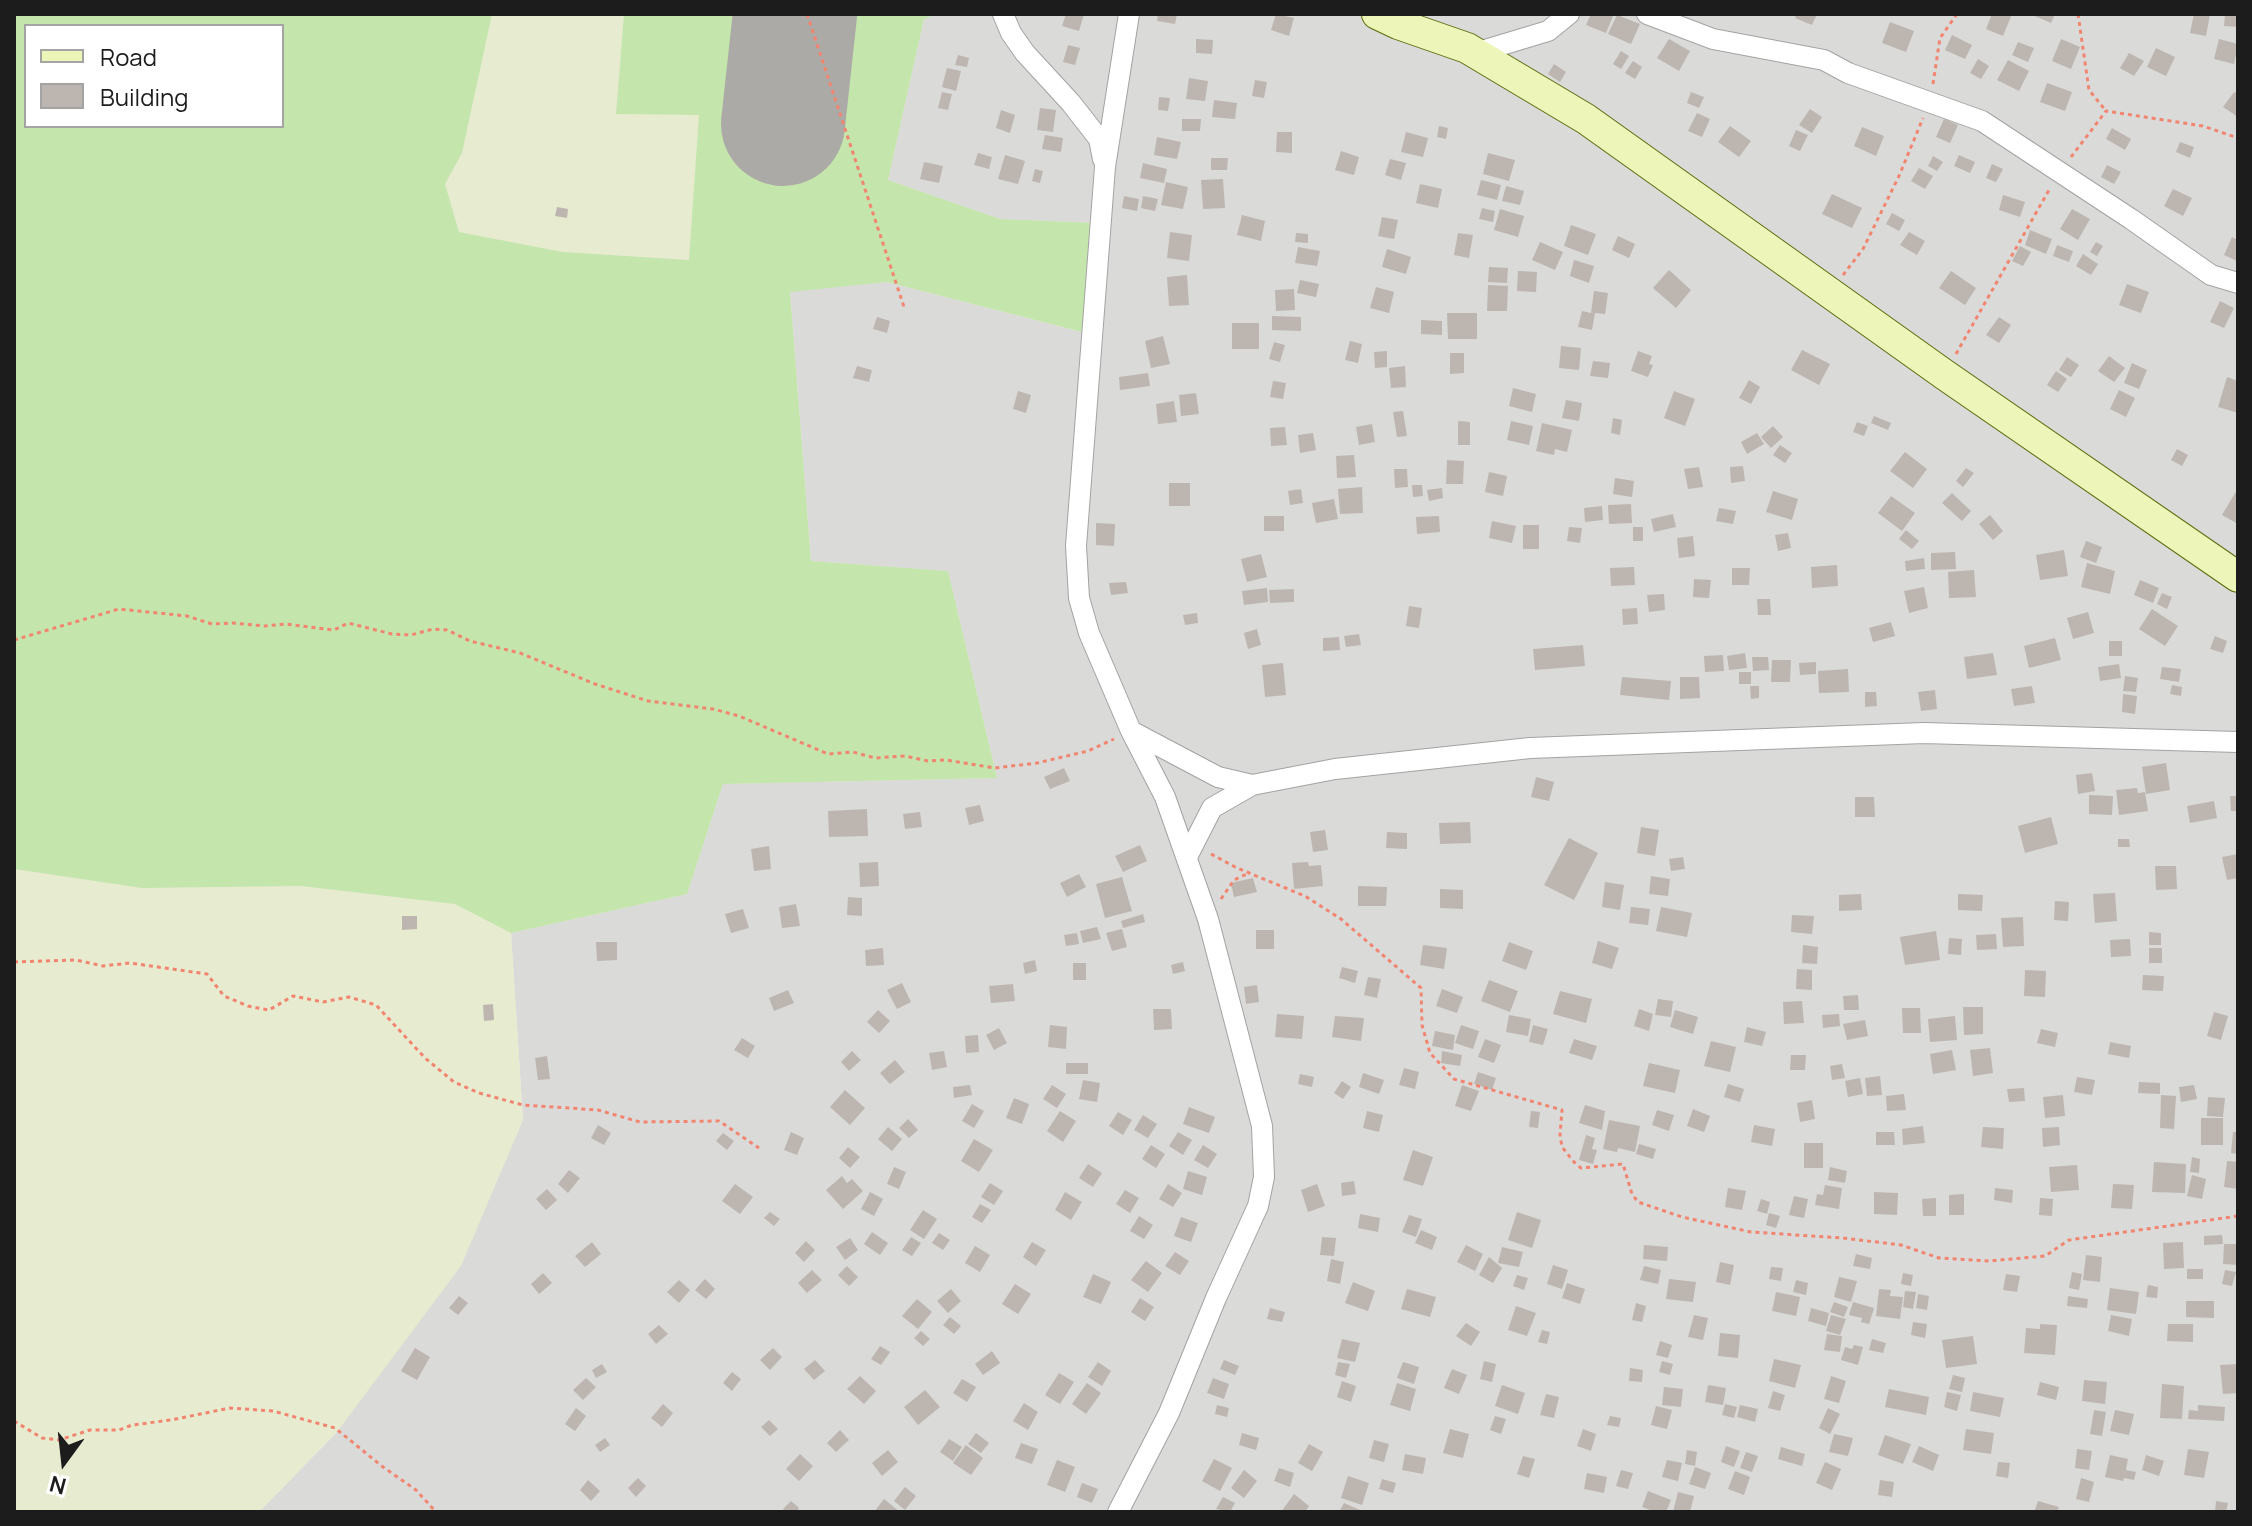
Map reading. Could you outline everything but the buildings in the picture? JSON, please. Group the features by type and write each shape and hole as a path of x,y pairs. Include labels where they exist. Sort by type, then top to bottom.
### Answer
{"main road":[{"path":"1377,14 1475,53 1586,119 1945,375 2238,577"}],"street":[{"path":"1003,14 1025,53 1099,139 1105,167"},
{"path":"1118,1512 1169,1413 1258,1206 1264,1177 1262,1126 1190,850 1131,731 1086,624 1079,598 1076,546 1105,167 1129,14"},
{"path":"1475,53 1548,31 1569,14"},
{"path":"1647,14 1713,39 1824,60 1848,73 1982,121 2211,275 2238,283"},
{"path":"1131,731 1218,777 1252,785"},
{"path":"1190,850 1212,808 1252,785 1335,769 1530,748 1924,733 2238,742"}],"path":[{"path":"807,14 905,310"},
{"path":"1831,292 1863,249 1899,176 1930,102 1940,38 1957,14"},
{"path":"2078,14 2089,90 2106,111 2203,126 2238,138"},
{"path":"1945,375 2059,174 2106,111"},
{"path":"14,640 119,609 187,616 212,624 286,624 334,630 348,623 392,634 411,635 433,629 447,630 481,644 520,653 595,684 648,701 713,709 739,716 828,754 853,752 875,758 905,756 995,768 1037,763 1088,751 1131,731"},
{"path":"1190,850 1305,896 1341,919 1421,988 1422,1025 1430,1053 1454,1079 1562,1110 1562,1147 1574,1162 1581,1168 1623,1164 1632,1194 1638,1202 1682,1217 1751,1232 1901,1245 1939,1258 1989,1261 2045,1256 2069,1240 2238,1216"},
{"path":"1208,919 1229,885 1249,873"},
{"path":"14,962 76,960 103,966 130,963 207,974 224,996 248,1006 269,1010 293,996 323,1002 349,997 376,1005 425,1058 454,1082 479,1093 523,1105 598,1110 640,1122 719,1121 759,1148"},
{"path":"14,1421 42,1438 59,1440 90,1430 119,1430 230,1408 273,1411 335,1428 416,1490 436,1512"}],"shaded area":[{"path":"938,14 2238,14 2238,1512 259,1512 337,1432 523,1120 511,933 687,894 723,784 997,778 948,571 811,561 790,291 887,282 1081,332 1096,223 1000,219 888,180 924,19"}],"green space":[{"path":"14,14 492,14 462,153 445,184 459,232 563,252 689,260 699,115 616,114 624,14 938,14 924,19 888,180 1000,219 1096,223 1082,332 887,282 790,292 811,561 948,571 997,778 723,784 687,894 511,933 455,904 301,886 142,888 14,869"},
{"path":"492,14 624,14 616,114 699,115 690,260 563,252 459,232 445,184 462,153"},
{"path":"14,869 142,888 301,886 456,904 511,933 523,1120 461,1266 337,1432 259,1512 14,1512"}],"runway":[{"path":"783,124 795,14"}]}
